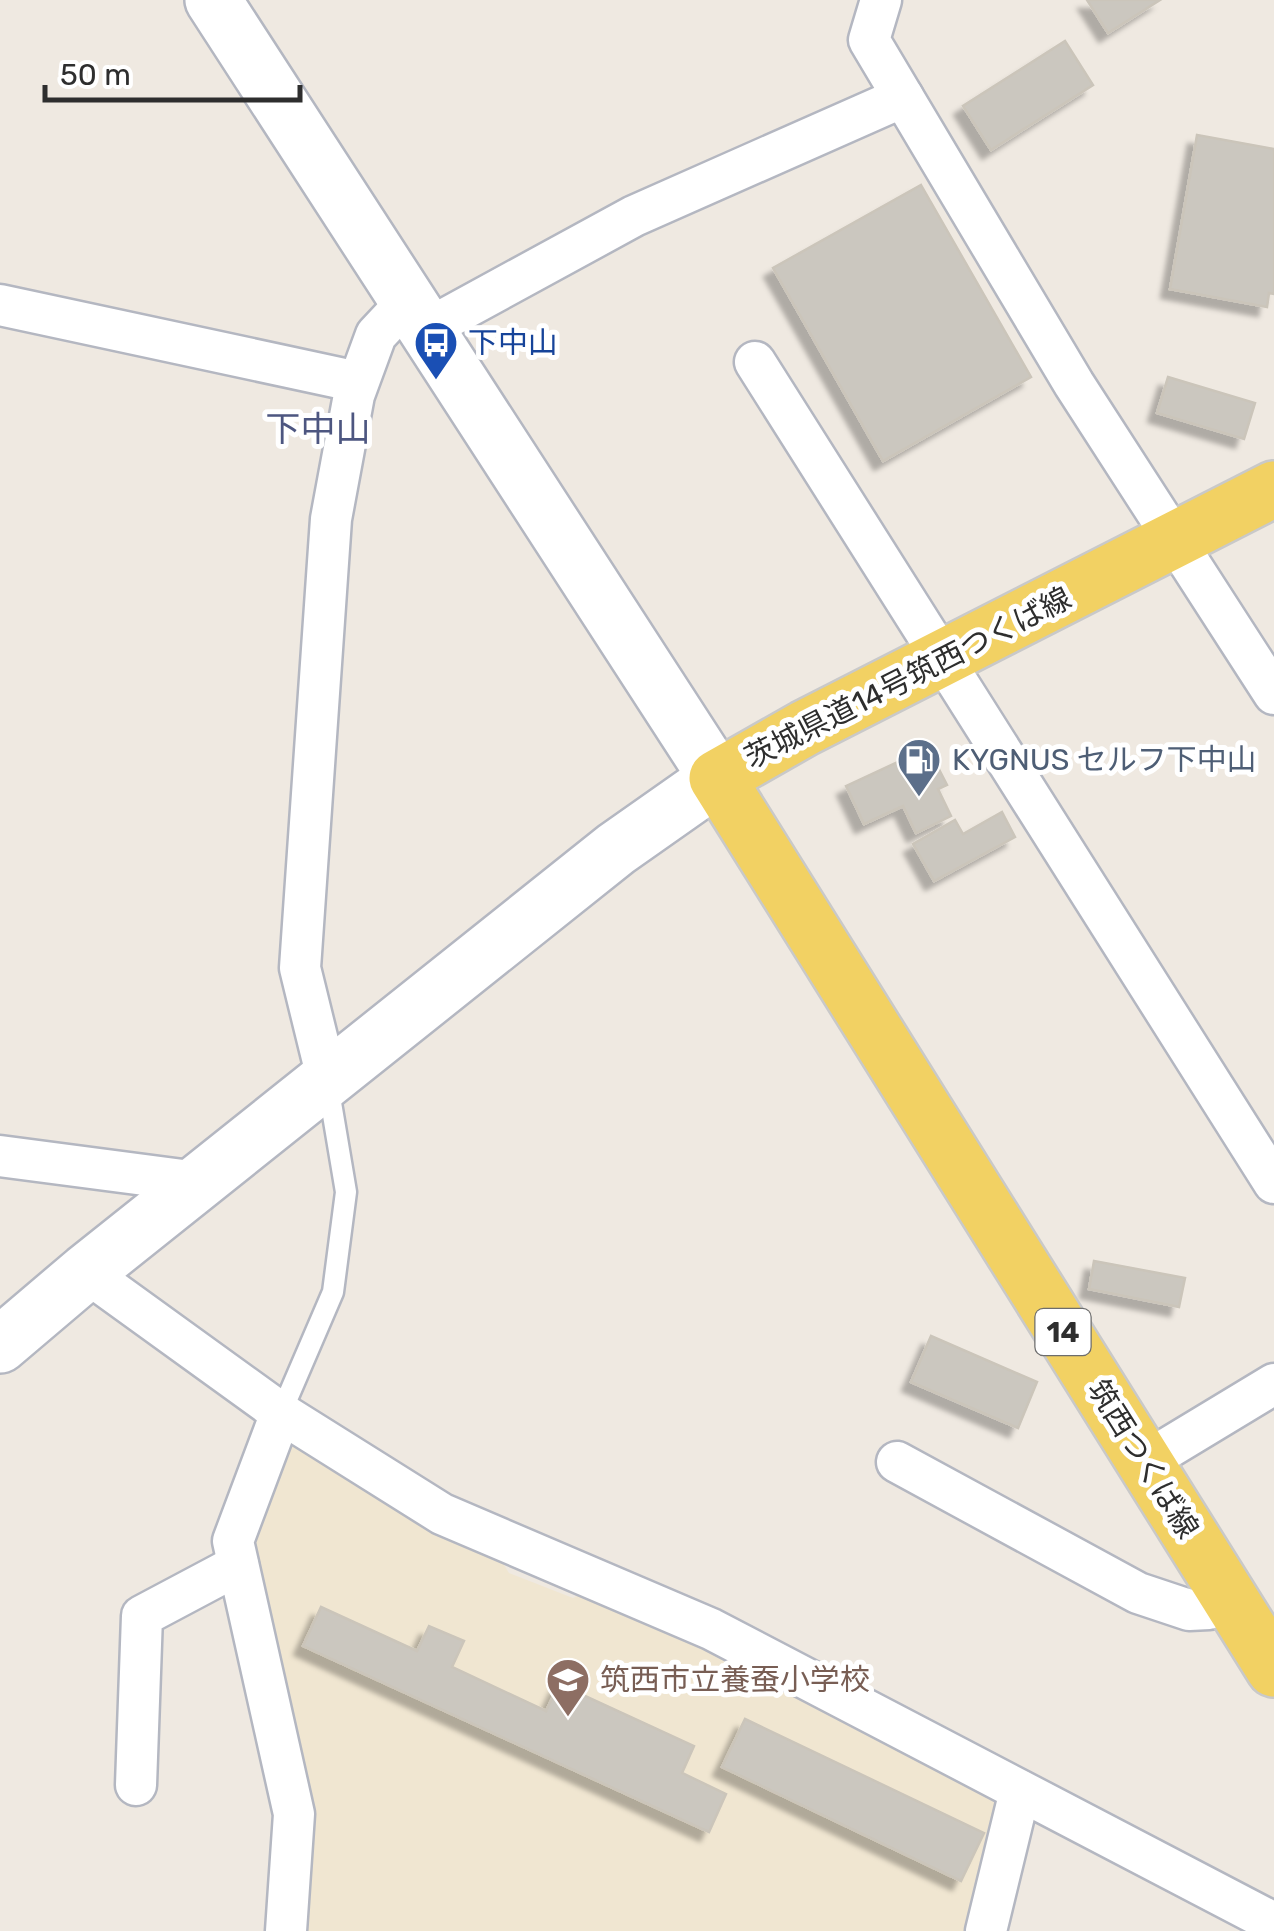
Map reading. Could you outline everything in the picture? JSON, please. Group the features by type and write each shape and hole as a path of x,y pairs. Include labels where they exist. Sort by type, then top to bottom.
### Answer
{"main road":[{"name":"茨城県道14号筑西つくば線","path":"852,996 717,778 806,728 1274,489"},
{"name":"筑西つくば線","path":"852,996 1274,1669"}],"street":[{"path":"0,1345 616,848 717,778 213,0"},
{"path":"881,0 869,40 1074,384 1274,694"},
{"path":"328,1078 300,968 330,519 358,382 376,335 903,97"},
{"path":"0,304 358,382"},
{"path":"755,362 1274,1183"},
{"path":"0,1156 198,1182"},
{"path":"86,1272 281,1413 442,1514 711,1629 1274,1923"},
{"path":"1146,1462 1274,1384"},
{"path":"281,1413 233,1542 294,1814 286,1931"},
{"path":"897,1462 1138,1593 1189,1610 1210,1609 1230,1597"},
{"path":"136,1785 142,1616 238,1564"},
{"path":"986,1931 1020,1791"}],"lane":[{"path":"281,1413 333,1292 346,1192 328,1078"}],"shaded area":[{"name":"筑西市立養蚕小学校","path":"287,1440 499,1557 509,1573 573,1598 581,1594 611,1610 619,1605 992,1794 997,1811 967,1931 300,1931 252,1553"}],"building":[{"path":"1087,0 1160,0 1108,33"},
{"path":"1065,41 1093,85 991,150 963,106"},
{"path":"1197,135 1274,149 1274,294 1269,293 1267,307 1170,289"},
{"path":"921,185 1031,377 883,461 773,268"},
{"path":"1168,377 1255,403 1244,439 1157,413"},
{"path":"928,748 947,785 938,789 951,816 916,833 903,806 864,824 846,786"},
{"path":"1002,812 1015,837 934,881 913,844 955,820 963,834"},
{"path":"1094,1261 1185,1278 1179,1307 1089,1289"},
{"path":"931,1336 1037,1382 1018,1428 911,1382"},
{"path":"321,1607 417,1651 429,1626 464,1641 452,1667 546,1711 559,1684 694,1746 682,1773 726,1794 709,1832 303,1646"},
{"path":"745,1719 984,1833 961,1881 722,1767"}],"place":[{"name":"下中山","path":"436,381"},
{"name":"KYGNUS セルフ下中山","path":"919,798"},
{"name":"筑西市立養蚕小学校","path":"568,1718"}],"district":[{"name":"下中山","path":"318,429"}]}
